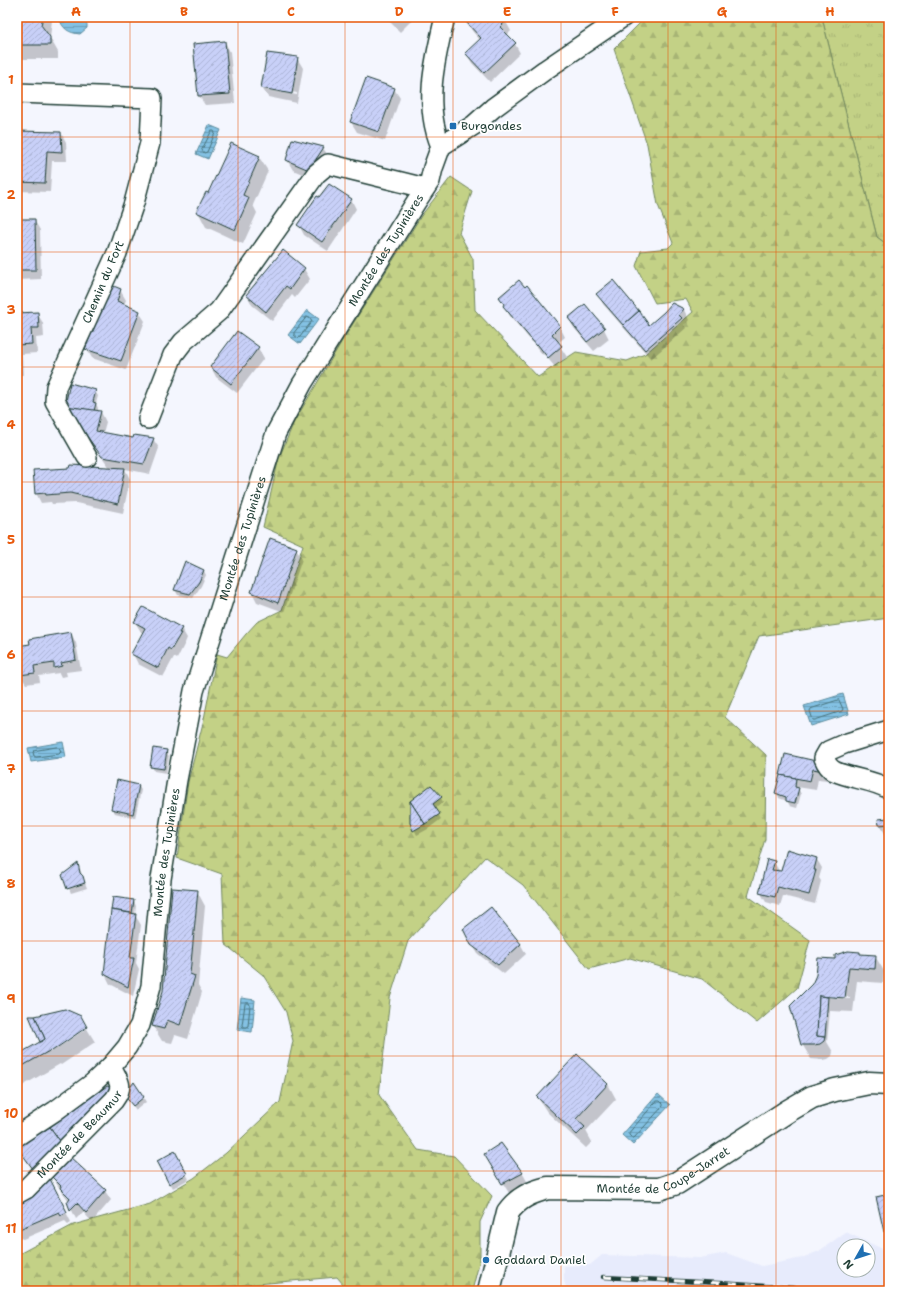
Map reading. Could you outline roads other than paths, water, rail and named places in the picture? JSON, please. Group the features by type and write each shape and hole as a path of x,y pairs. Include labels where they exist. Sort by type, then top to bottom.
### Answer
{"main road":[{"name":"Montée de Coupe-Jarret","path":"489,1291 508,1212 514,1204 529,1194 548,1188 659,1189 677,1183 812,1097 835,1090 869,1083 889,1084"}],"street":[{"path":"445,17 436,55 431,89 432,116 435,134 441,146 474,125 493,108 545,70 623,17"},
{"name":"Chemin du Fort","path":"17,93 152,98 150,143 134,203 117,252 56,387 56,402 87,457"},
{"name":"Montée des Tupinières","path":"17,1136 56,1111 93,1083 127,1047 140,1025 151,986 161,879 177,780 194,691 276,433 302,384 430,181 441,146"},
{"path":"148,419 173,355 183,342 219,311 316,174 328,164 425,188"},
{"path":"889,730 844,744 828,751 824,758 832,770 878,783 889,789"},
{"name":"Montée de Beaumur","path":"17,1194 26,1189 114,1100 120,1092 120,1085 110,1066"}],"water":[{"path":"59,17 82,18 87,24 87,28 80,34 72,33 66,30"},
{"path":"209,125 221,130 208,159 196,154"},
{"path":"307,310 319,319 300,344 288,335"},
{"path":"843,694 849,714 811,726 804,706"},
{"path":"63,742 66,757 31,762 28,748"},
{"path":"241,998 255,1000 252,1032 237,1030"},
{"path":"658,1094 670,1105 633,1145 622,1135"}],"railway":[{"path":"603,1277 838,1291"}],"place":[{"name":"Burgondes","path":"453,126"},
{"name":"Goddard Daniel","path":"486,1260"}]}
